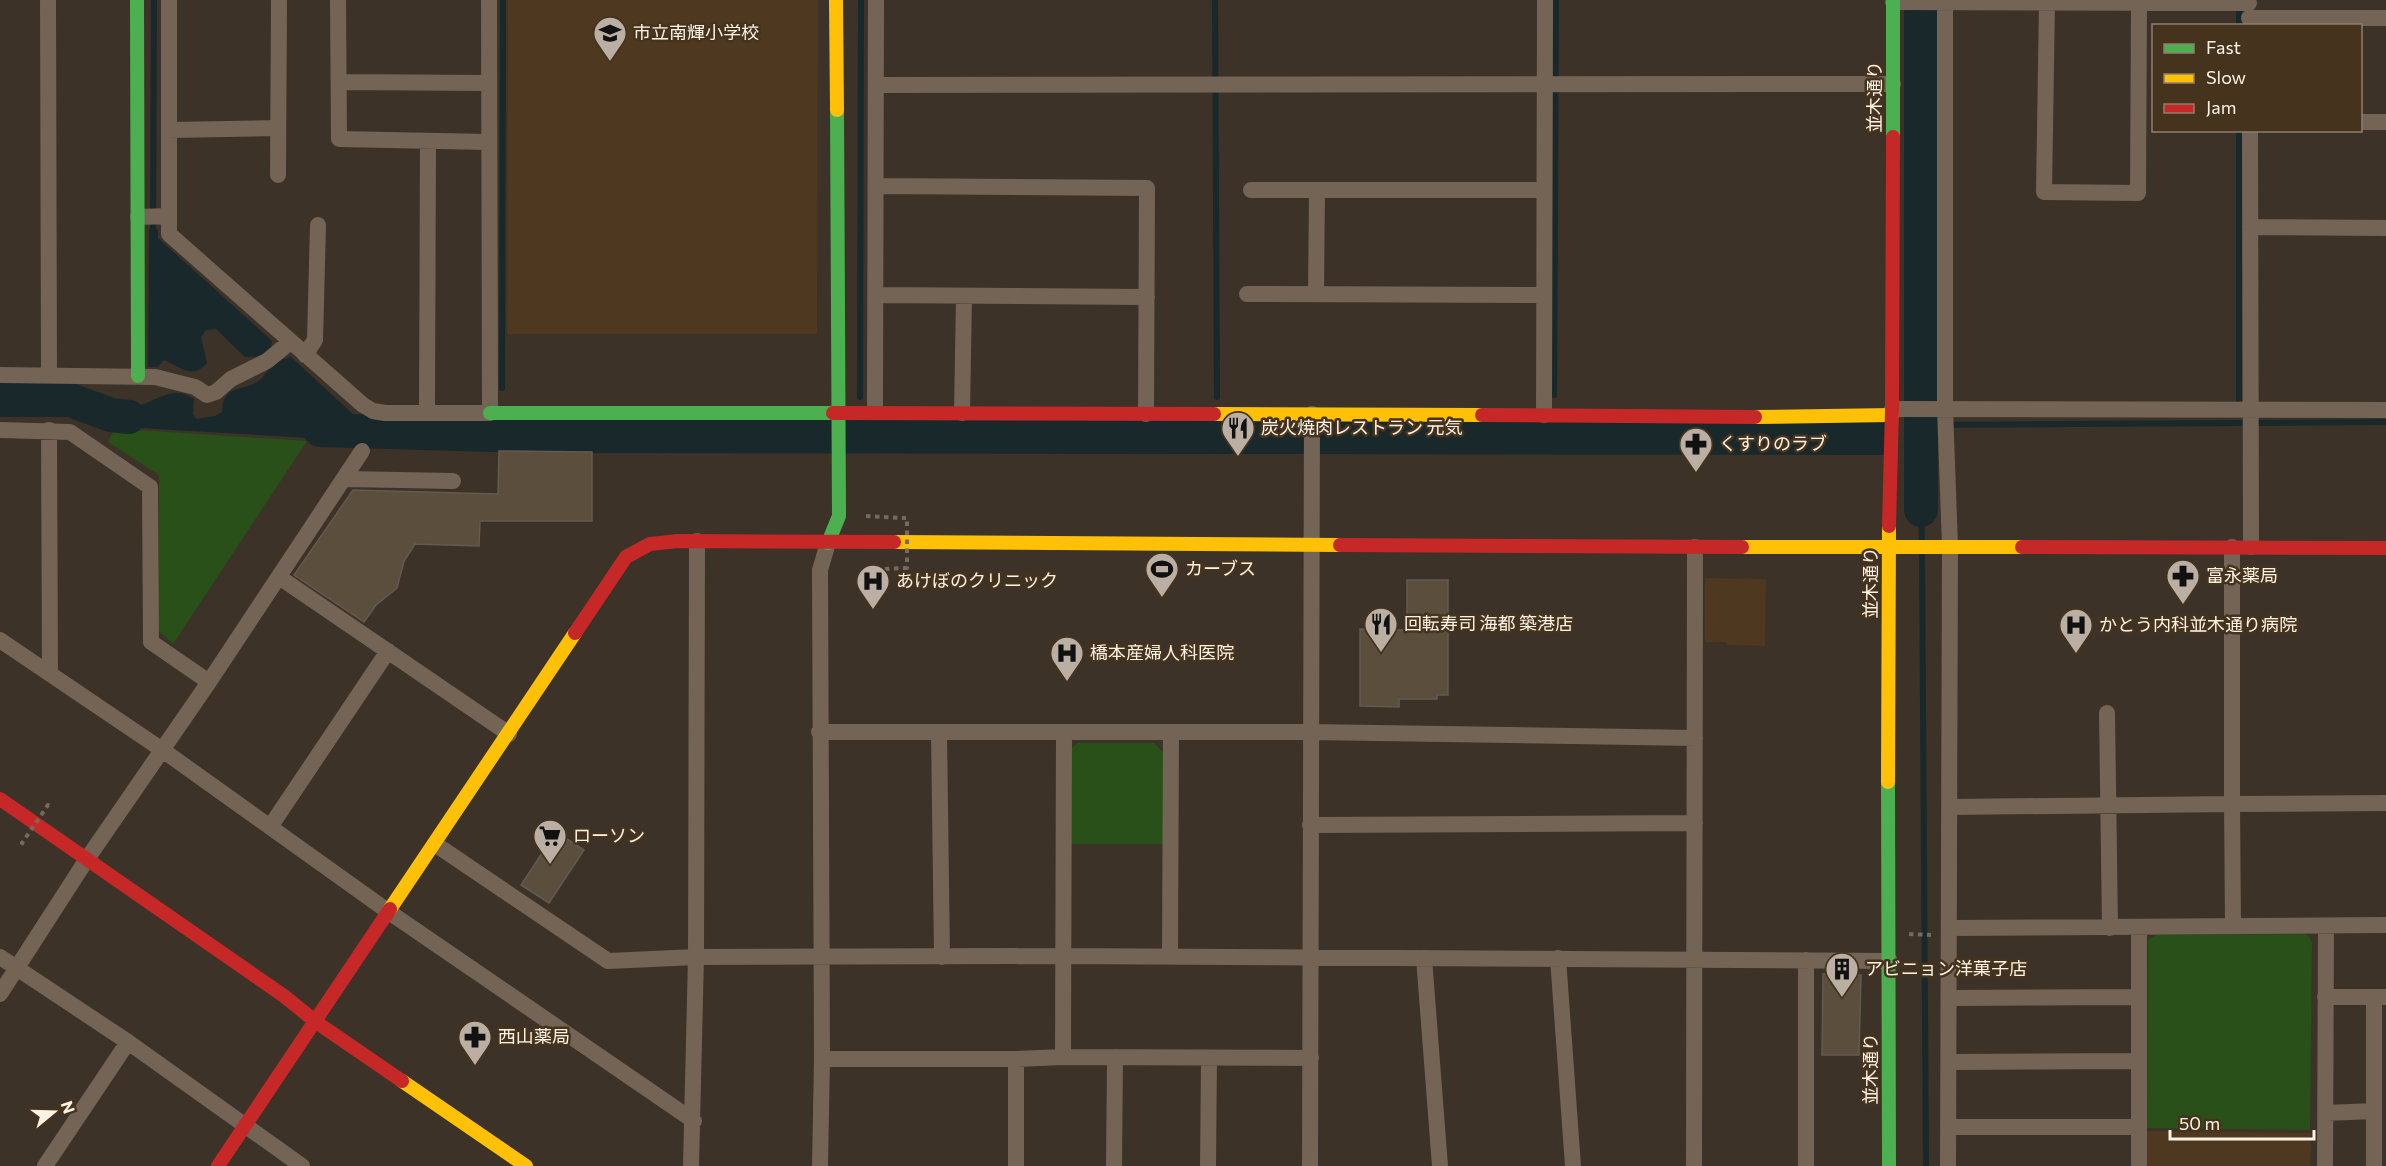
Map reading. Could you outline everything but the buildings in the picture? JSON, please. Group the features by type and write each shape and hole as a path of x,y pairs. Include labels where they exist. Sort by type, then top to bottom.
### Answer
{"street":[{"path":"48,0 49,375"},
{"path":"137,0 153,216 169,234 290,342 373,411 839,419 875,412 1146,414 1312,430 1544,415 1701,418 1897,411 1943,416 2246,414 2386,410"},
{"path":"138,376 153,216 169,130 169,0"},
{"path":"278,175 279,0"},
{"path":"338,0 339,139 488,142"},
{"path":"489,0 490,413"},
{"path":"820,1166 822,1059 820,570 839,516 836,0"},
{"path":"875,412 876,0"},
{"path":"1544,415 1543,190 1553,84 1545,0"},
{"path":"1898,1 2139,2 2386,18"},
{"name":"並木通り","path":"1889,1166 1889,547 1897,411 1893,84 1898,1"},
{"path":"1942,1 1943,546 1950,807 1942,932 1949,998 1948,1166"},
{"path":"2047,2 2044,192 2138,193 2139,2"},
{"path":"339,82 489,84"},
{"path":"877,85 1893,84"},
{"path":"2362,122 2386,122"},
{"path":"169,130 279,128"},
{"path":"2250,132 2246,414 2251,547"},
{"path":"427,413 428,141"},
{"path":"876,186 1147,188 1146,414"},
{"path":"1251,190 1543,190"},
{"path":"1316,294 1317,190"},
{"path":"305,355 315,340 318,225"},
{"path":"2250,227 2386,228"},
{"path":"1247,294 1543,295"},
{"path":"876,295 1147,297"},
{"path":"962,413 964,296"},
{"path":"0,375 155,377 187,385 207,395 216,392 231,379 271,358 290,342"},
{"path":"0,430 70,432 150,487 151,642 209,682"},
{"path":"49,430 50,674"},
{"path":"1310,1166 1312,430"},
{"path":"0,993 87,859 209,682 362,451"},
{"path":"345,479 453,481"},
{"path":"218,1166 626,557 645,544 659,541 697,541 1695,547 2386,548"},
{"path":"692,1166 696,957 697,541"},
{"path":"1694,1166 1695,547"},
{"path":"2232,547 2233,926"},
{"path":"279,577 508,734"},
{"path":"0,640 161,749 389,912 694,1121"},
{"path":"270,827 387,651"},
{"path":"2107,713 2110,928"},
{"path":"819,732 1310,732 1695,738"},
{"path":"939,732 942,957"},
{"path":"1063,1057 1064,732"},
{"path":"1170,957 1171,732"},
{"path":"0,799 284,996 316,1022 526,1166"},
{"path":"1950,807 2386,803"},
{"path":"1310,825 1695,823"},
{"path":"435,844 608,961 696,957 1062,956 1695,958 1890,961"},
{"path":"1942,932 2386,925"},
{"path":"2325,1166 2326,926"},
{"path":"2139,928 2139,1166"},
{"path":"0,957 128,1042 302,1166"},
{"path":"1424,958 1440,1166"},
{"path":"1558,958 1574,1166"},
{"path":"1806,960 1806,1166"},
{"path":"2325,997 2380,997 2374,1111 2374,1166"},
{"path":"1949,998 2139,998"},
{"path":"45,1166 128,1042"},
{"path":"1114,1166 1115,1058"},
{"path":"1208,1166 1209,1058"},
{"path":"822,1059 1311,1058"},
{"path":"1016,1059 1016,1166"},
{"path":"1949,1062 2139,1062"},
{"path":"2325,1113 2374,1111"},
{"path":"1949,1127 2139,1127"}],"path":[{"path":"866,516 908,518 907,568 867,570"},
{"path":"24,844 22,843 48,805 51,807"},
{"path":"1908,934 1942,932"}],"shaded area":[{"path":"508,0 818,0 817,334 507,334"},
{"path":"149,229 158,229 158,238 272,341 270,352 278,361 291,357 356,417 375,420 360,441 140,428 102,422 83,409 86,400 124,408 145,404 172,393 179,393 194,399 193,414 196,419 215,416 222,412 223,403 229,393 259,380 266,374 272,363 263,356 245,357 216,329 206,330 201,337 207,363 202,368 196,371 186,370 164,360 158,367 148,367"},
{"path":"1705,578 1766,579 1765,646 1705,642"},
{"path":"2147,1131 2311,1133 2310,1166 2146,1166"}],"green space":[{"path":"116,426 139,430 307,441 173,644 158,630 159,475 108,442"},
{"path":"1078,743 1154,743 1163,752 1164,844 1068,844 1068,751"},
{"path":"2307,934 2312,942 2310,1130 2147,1128 2148,940 2156,935"}],"waterway":[{"path":"153,236 154,0"},
{"path":"502,388 503,0"},
{"path":"860,397 861,0"},
{"path":"1215,0 1217,397"},
{"path":"1554,395 1556,0"},
{"path":"1921,0 1921,510"},
{"path":"2239,4 2239,24"},
{"path":"2239,132 2239,409"},
{"path":"0,400 70,400 111,415 129,417"},
{"path":"1921,425 2386,422"},
{"path":"1554,426 1554,437"},
{"path":"320,430 531,436 1880,438"},
{"path":"502,430 502,435"},
{"path":"860,430 860,436"},
{"path":"1217,430 1217,437"},
{"path":"1921,510 1922,543"},
{"path":"1922,553 1926,1166"}],"traffic: fast":[{"path":"137,0 138,376"},
{"path":"1893,0 1893,137"},
{"path":"828,543 839,516 837,110"},
{"path":"490,413 833,413"},
{"path":"1888,782 1889,1166"}],"traffic: slow":[{"path":"836,0 837,110"},
{"path":"1214,414 1482,415"},
{"path":"1755,417 1892,415"},
{"path":"1888,782 1889,526"},
{"path":"894,542 1340,545"},
{"path":"1742,547 2022,547"},
{"path":"390,909 575,633"},
{"path":"402,1081 526,1166"}],"traffic: jam":[{"path":"1889,526 1893,137"},
{"path":"833,413 1214,414"},
{"path":"1482,415 1755,417"},
{"path":"575,633 626,557 650,544 678,541 894,542"},
{"path":"1340,545 1742,547"},
{"path":"2022,547 2386,548"},
{"path":"0,799 284,996 316,1022 402,1081"},
{"path":"218,1166 390,909"}],"place":[{"name":"市立南輝小学校","path":"610,62"},
{"name":"炭火焼肉レストラン 元気","path":"1238,457"},
{"name":"くすりのラブ","path":"1696,473"},
{"name":"カーブス","path":"1162,598"},
{"name":"富永薬局","path":"2183,605"},
{"name":"あけぼのクリニック","path":"873,610"},
{"name":"回転寿司 海都 築港店","path":"1381,653"},
{"name":"かとう内科並木通り病院","path":"2076,654"},
{"name":"橋本産婦人科医院","path":"1067,682"},
{"name":"ローソン","path":"550,865"},
{"name":"アビニョン洋菓子店","path":"1842,998"},
{"name":"西山薬局","path":"475,1066"}]}
